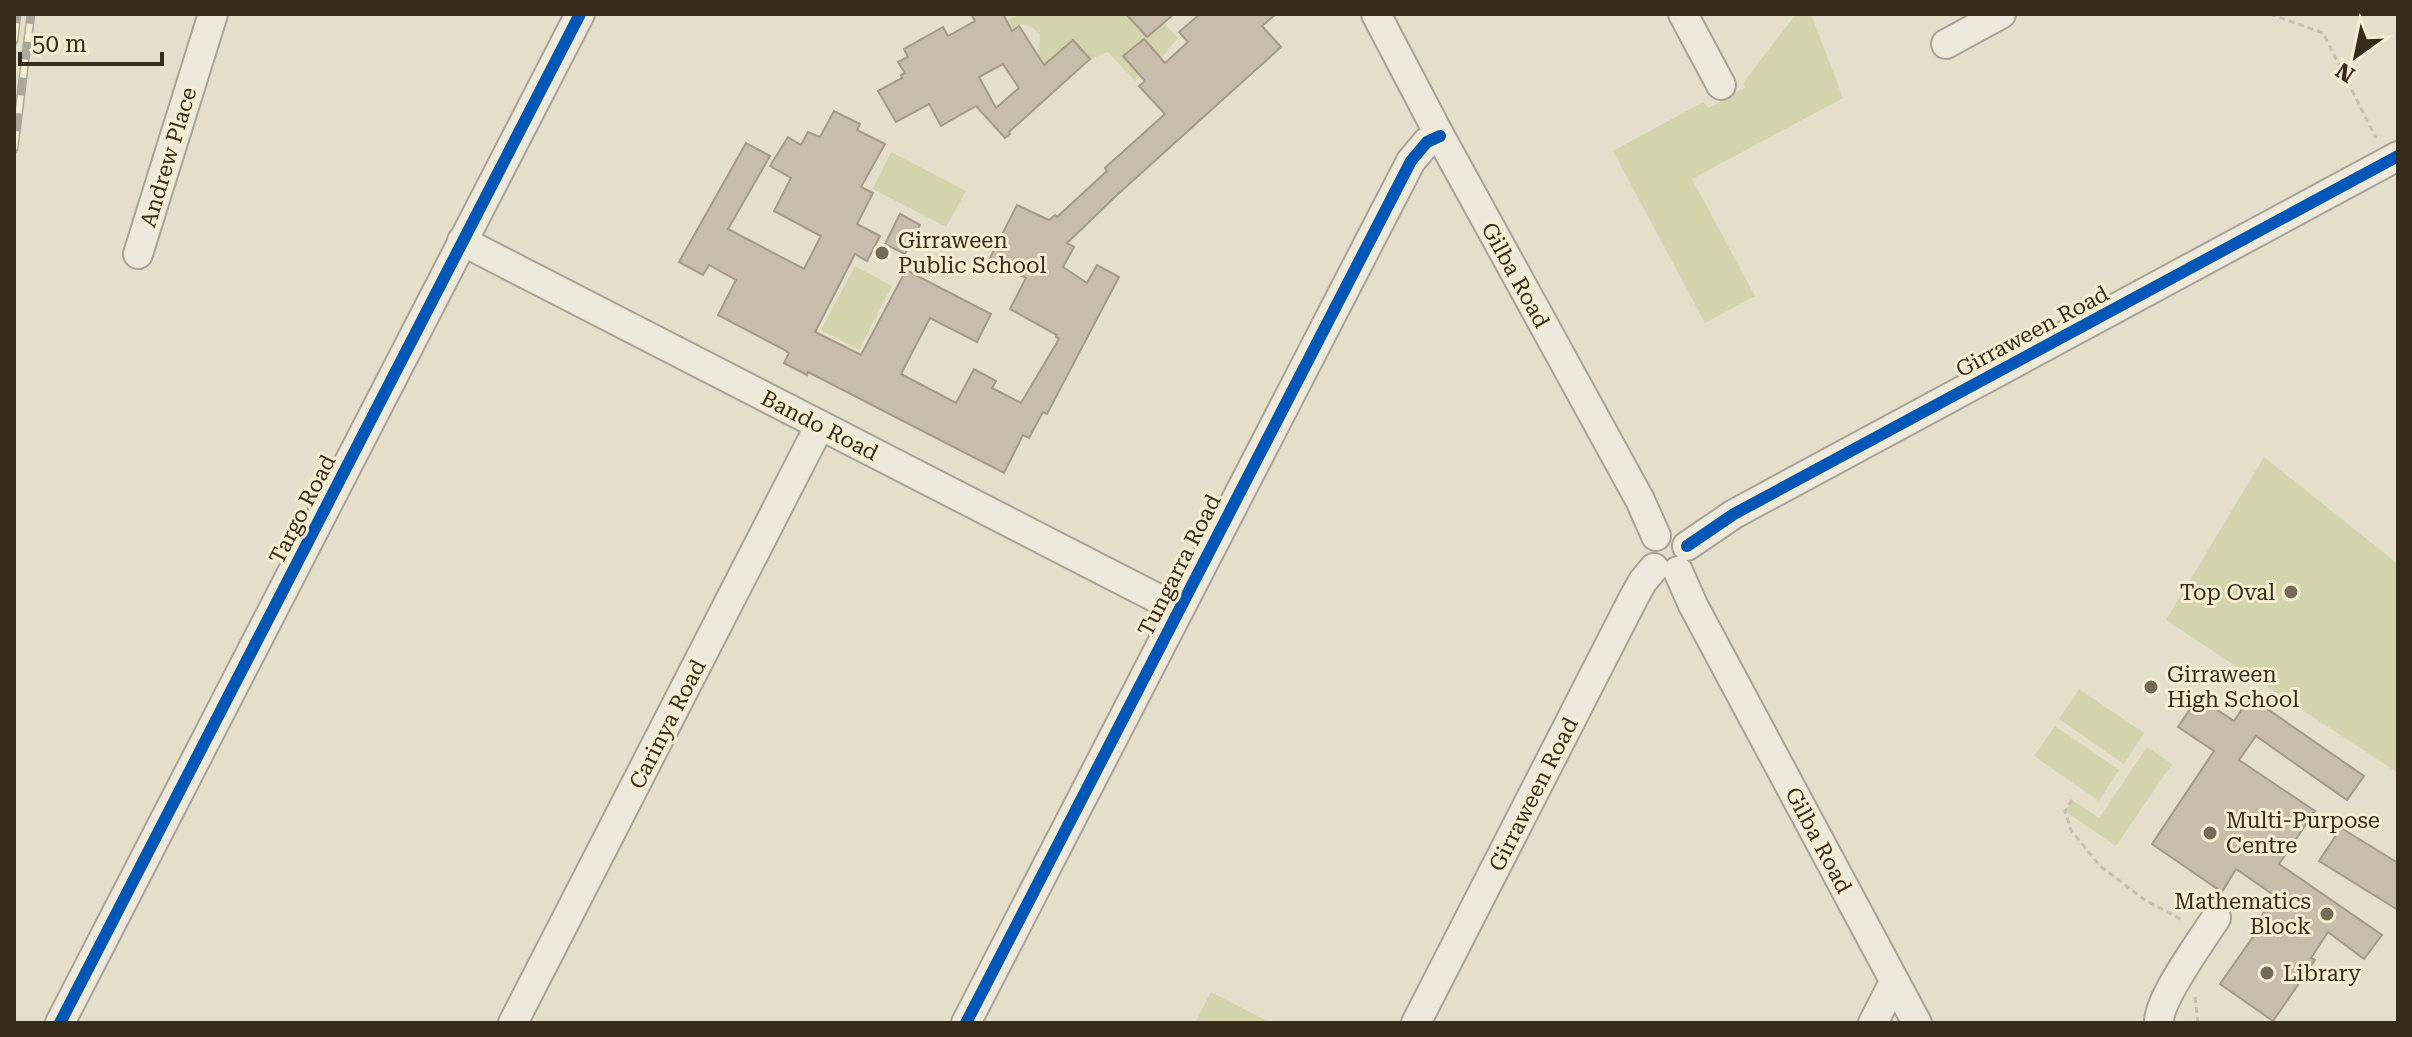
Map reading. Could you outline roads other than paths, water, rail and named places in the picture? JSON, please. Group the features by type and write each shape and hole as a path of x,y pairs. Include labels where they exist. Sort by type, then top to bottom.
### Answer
{"street":[{"name":"Andrew Place","path":"138,254 213,14"},
{"name":"Targo Road","path":"60,1023 580,14"},
{"name":"Gilba Road","path":"1376,14 1640,500 1656,536 1648,557 1673,561 1693,605 1917,1023"},
{"path":"1683,14 1721,85"},
{"path":"1946,44 2001,14"},
{"name":"Tungarra Road","path":"966,1023 1411,161 1423,146 1440,136"},
{"name":"Girraween Road","path":"1416,1023 1643,581 1734,514 2387,147"},
{"name":"Bando Road","path":"462,241 1178,609"},
{"name":"Carinya Road","path":"513,1023 820,425"},
{"path":"2159,1023 2165,1000 2210,927"},
{"path":"1873,1023 1894,982"}],"railway":[{"path":"14,41 17,14"},
{"path":"14,149 31,14"}],"place":[{"name":"Girraween Public School","path":"882,253"},
{"name":"Top Oval","path":"2291,592"},
{"name":"Girraween High School","path":"2151,687"},
{"name":"Multi-Purpose Centre","path":"2210,833"},
{"name":"Mathematics Block","path":"2327,914"},
{"name":"Library","path":"2267,973"}]}
